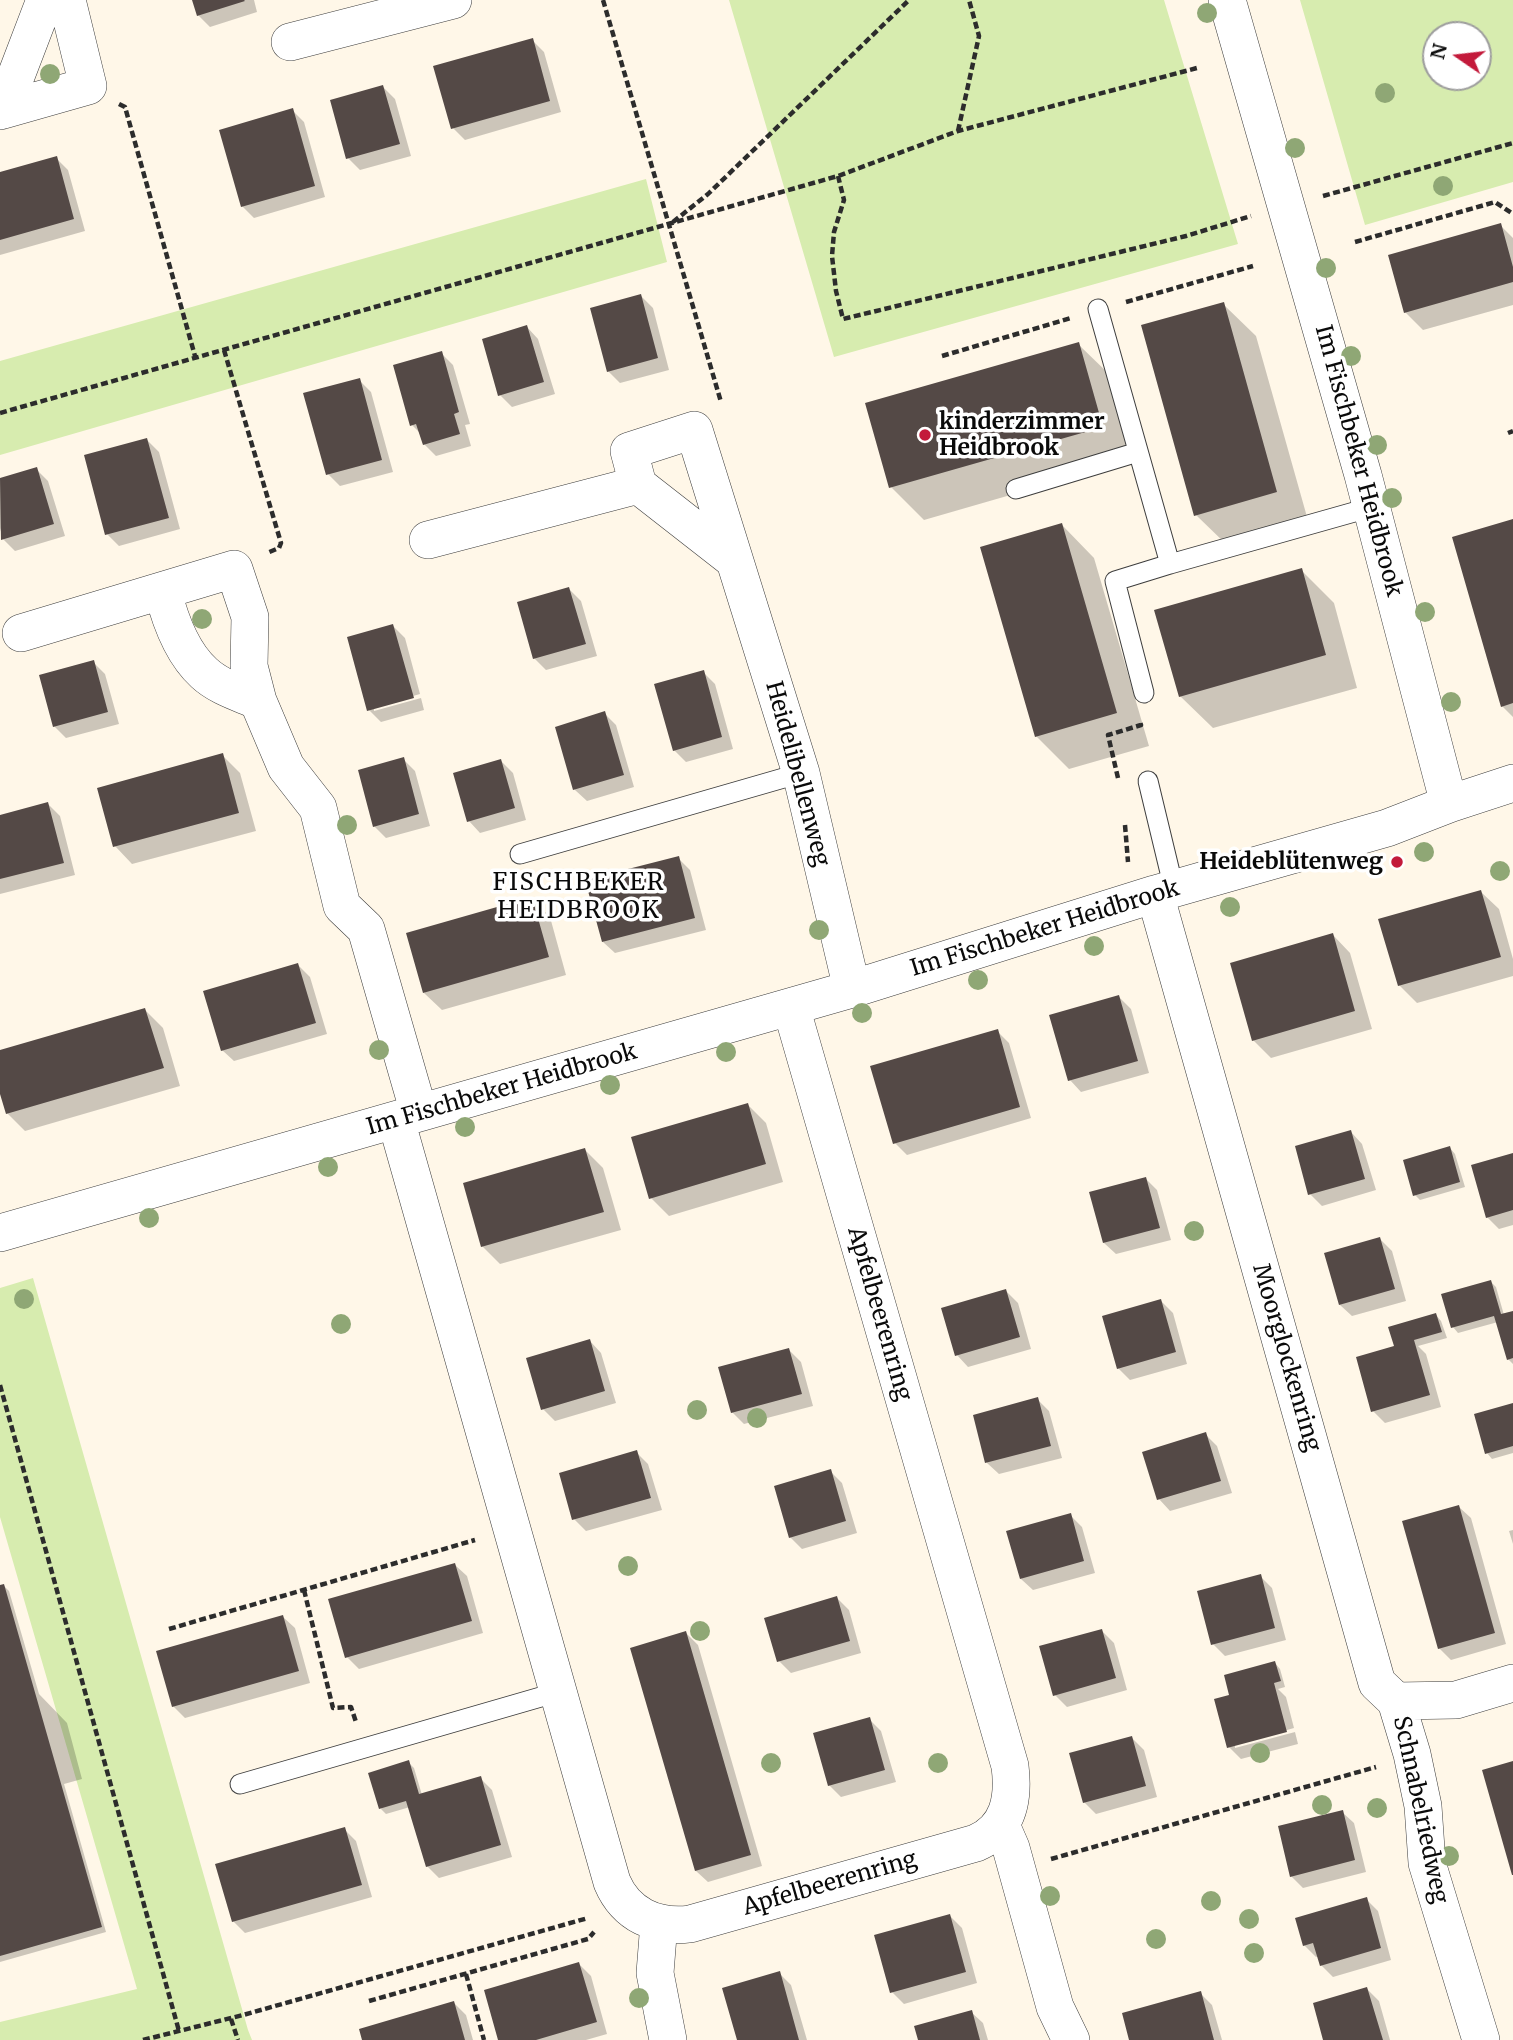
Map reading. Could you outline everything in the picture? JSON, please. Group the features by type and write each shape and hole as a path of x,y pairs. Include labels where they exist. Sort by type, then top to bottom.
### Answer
{"street":[{"path":"1,110 45,0"},
{"path":"1,110 88,86 67,0"},
{"path":"290,43 453,0"},
{"name":"Im Fischbeker Heidbrook","path":"0,1233 852,989 1165,892 1387,828 1449,804 1371,507 1227,0"},
{"path":"694,430 629,451 638,485 734,560"},
{"name":"Heidelibellenweg","path":"694,430 800,773 852,989"},
{"path":"428,540 638,485"},
{"path":"21,633 234,569 250,617 248,666 258,701 286,767 318,808 342,905 366,929 407,1117 558,1692 612,1882 621,1900"},
{"path":"163,592 170,620 186,650 204,673 223,686 258,701"},
{"path":"1449,804 1513,783"},
{"name":"Moorglockenring","path":"1165,892 1377,1683 1396,1701"},
{"name":"Apfelbeerenring","path":"621,1900 639,1915 659,1923 690,1924 976,1843 993,1834 1001,1825 1009,1807 1012,1786 1010,1766 791,1007"},
{"path":"1396,1701 1456,1699 1513,1683"},
{"name":"Schnabelriedweg","path":"1396,1701 1412,1754 1423,1805 1427,1863 1481,2040"},
{"path":"1001,1825 1017,1868 1055,2007 1072,2040"},
{"path":"659,1923 655,1973 668,2040"}],"lane":[{"path":"1098,310 1170,564"},
{"path":"1016,489 1138,452"},
{"path":"1144,693 1115,581 1371,507"},
{"path":"520,854 800,773"},
{"path":"1148,781 1165,892"},
{"path":"240,1784 558,1692"}],"path":[{"path":"603,0 726,417 694,430"},
{"path":"669,225 708,194 909,0"},
{"path":"958,131 979,36 969,0"},
{"path":"0,413 838,176 958,131 1198,68"},
{"path":"88,86 125,107 195,356"},
{"path":"838,176 844,200 834,232 832,256 836,291 843,318 1186,236 1513,143"},
{"path":"1355,242 1494,202 1513,214"},
{"path":"224,350 281,543 279,548 234,569"},
{"path":"0,1385 179,2031"},
{"path":"170,1629 475,1540"},
{"path":"304,1590 333,1708 351,1707 364,1749"},
{"path":"1017,1868 1361,1773 1412,1754"},
{"path":"144,2040 231,2019 578,1922 621,1900"},
{"path":"369,2001 588,1939 594,1932"},
{"path":"466,1974 484,2040"},
{"path":"231,2019 238,2040"}],"green space":[{"path":"729,0 1164,0 1238,244 834,357"},
{"path":"1300,0 1513,0 1513,182 1365,225"},
{"path":"646,179 667,262 0,455 0,361"},
{"path":"33,1278 252,2040 0,2040 0,2022 137,1989 0,1517 0,1288"}],"building":[{"path":"192,0 244,0 245,1 197,16"},
{"path":"533,38 550,101 451,129 433,66"},
{"path":"383,85 400,144 346,159 330,100"},
{"path":"293,108 315,186 241,207 219,130"},
{"path":"57,156 74,219 0,240 0,172"},
{"path":"1501,223 1513,267 1513,282 1404,313 1388,255"},
{"path":"641,294 658,358 607,372 590,308"},
{"path":"1224,302 1277,492 1194,516 1141,325"},
{"path":"527,325 544,382 498,396 482,339"},
{"path":"1079,342 1103,427 889,488 865,403"},
{"path":"442,351 459,412 454,414 460,434 423,445 416,424 410,426 393,365"},
{"path":"360,378 382,460 326,475 303,393"},
{"path":"147,438 169,518 105,535 84,455"},
{"path":"37,467 54,524 1,540 0,478"},
{"path":"1513,519 1513,703 1501,707 1452,537"},
{"path":"1062,523 1117,713 1035,737 980,547"},
{"path":"1302,568 1326,655 1179,697 1154,610"},
{"path":"569,587 586,644 533,659 517,602"},
{"path":"393,624 414,698 367,711 347,637"},
{"path":"94,660 108,712 53,727 39,675"},
{"path":"704,670 722,737 673,751 654,684"},
{"path":"605,711 624,775 573,790 555,727"},
{"path":"223,753 239,813 113,847 97,788"},
{"path":"404,757 419,814 373,827 358,770"},
{"path":"501,759 515,808 467,822 453,773"},
{"path":"48,802 64,863 0,879 0,815"},
{"path":"679,856 695,918 602,942 585,880"},
{"path":"1481,890 1501,957 1398,986 1378,919"},
{"path":"532,897 549,957 423,993 406,933"},
{"path":"1333,933 1355,1011 1252,1041 1230,963"},
{"path":"298,963 316,1023 221,1051 203,991"},
{"path":"1119,995 1138,1061 1068,1081 1049,1015"},
{"path":"145,1008 164,1068 6,1114 0,1094 0,1050"},
{"path":"998,1029 1020,1107 893,1144 870,1066"},
{"path":"748,1103 766,1164 649,1199 631,1137"},
{"path":"1351,1130 1365,1179 1308,1195 1295,1146"},
{"path":"1450,1146 1460,1182 1413,1196 1403,1160"},
{"path":"585,1148 604,1212 481,1247 463,1183"},
{"path":"1513,1153 1513,1210 1486,1218 1471,1165"},
{"path":"1146,1177 1160,1228 1103,1243 1089,1192"},
{"path":"1380,1237 1395,1289 1339,1305 1324,1253"},
{"path":"1491,1280 1501,1314 1513,1311 1513,1358 1507,1360 1494,1316 1451,1328 1441,1294"},
{"path":"1006,1289 1020,1337 955,1356 941,1308"},
{"path":"1161,1299 1176,1352 1117,1369 1102,1316"},
{"path":"1436,1313 1442,1332 1414,1340 1430,1395 1371,1412 1356,1357 1394,1346 1388,1327"},
{"path":"590,1339 605,1391 541,1410 526,1358"},
{"path":"789,1348 802,1394 731,1413 718,1367"},
{"path":"1038,1397 1051,1446 985,1463 973,1415"},
{"path":"1513,1403 1513,1446 1485,1454 1474,1414"},
{"path":"1206,1432 1221,1481 1157,1500 1142,1452"},
{"path":"637,1450 651,1498 572,1520 559,1473"},
{"path":"831,1469 846,1521 789,1538 774,1486"},
{"path":"1459,1505 1495,1633 1438,1649 1402,1521"},
{"path":"1071,1513 1084,1561 1020,1579 1006,1531"},
{"path":"455,1563 472,1621 345,1658 328,1599"},
{"path":"1261,1574 1275,1628 1211,1645 1197,1591"},
{"path":"4,1584 102,1927 0,1956 0,1585"},
{"path":"837,1596 850,1641 777,1662 764,1618"},
{"path":"283,1615 299,1671 172,1707 156,1651"},
{"path":"1102,1629 1116,1678 1053,1696 1039,1646"},
{"path":"686,1631 751,1855 695,1871 630,1648"},
{"path":"1275,1661 1281,1681 1274,1683 1287,1732 1227,1748 1214,1699 1229,1695 1224,1675"},
{"path":"870,1717 885,1770 828,1786 813,1733"},
{"path":"1132,1736 1146,1786 1083,1803 1069,1753"},
{"path":"409,1760 419,1794 481,1776 501,1845 426,1867 406,1801 379,1809 368,1773"},
{"path":"1513,1761 1513,1875 1512,1875 1482,1770"},
{"path":"1343,1810 1355,1860 1290,1877 1278,1826"},
{"path":"345,1827 362,1885 232,1922 215,1864"},
{"path":"1367,1897 1381,1948 1320,1966 1313,1943 1303,1946 1295,1918"},
{"path":"950,1914 966,1972 890,1993 874,1935"},
{"path":"579,1962 597,2022 536,2040 498,2040 484,1990"},
{"path":"780,1971 799,2040 737,2040 722,1988"},
{"path":"1367,1987 1383,2040 1323,2040 1313,2003"},
{"path":"1201,1991 1214,2040 1129,2040 1122,2013"},
{"path":"454,2001 465,2040 362,2040 359,2029"},
{"path":"972,2010 980,2040 918,2040 914,2026"}],"place":[{"name":"kinderzimmer Heidbrook","path":"925,435"},
{"name":"Heideblütenweg","path":"1397,862"}],"district":[{"name":"FISCHBEKER HEIDBROOK","path":"579,897"}]}
